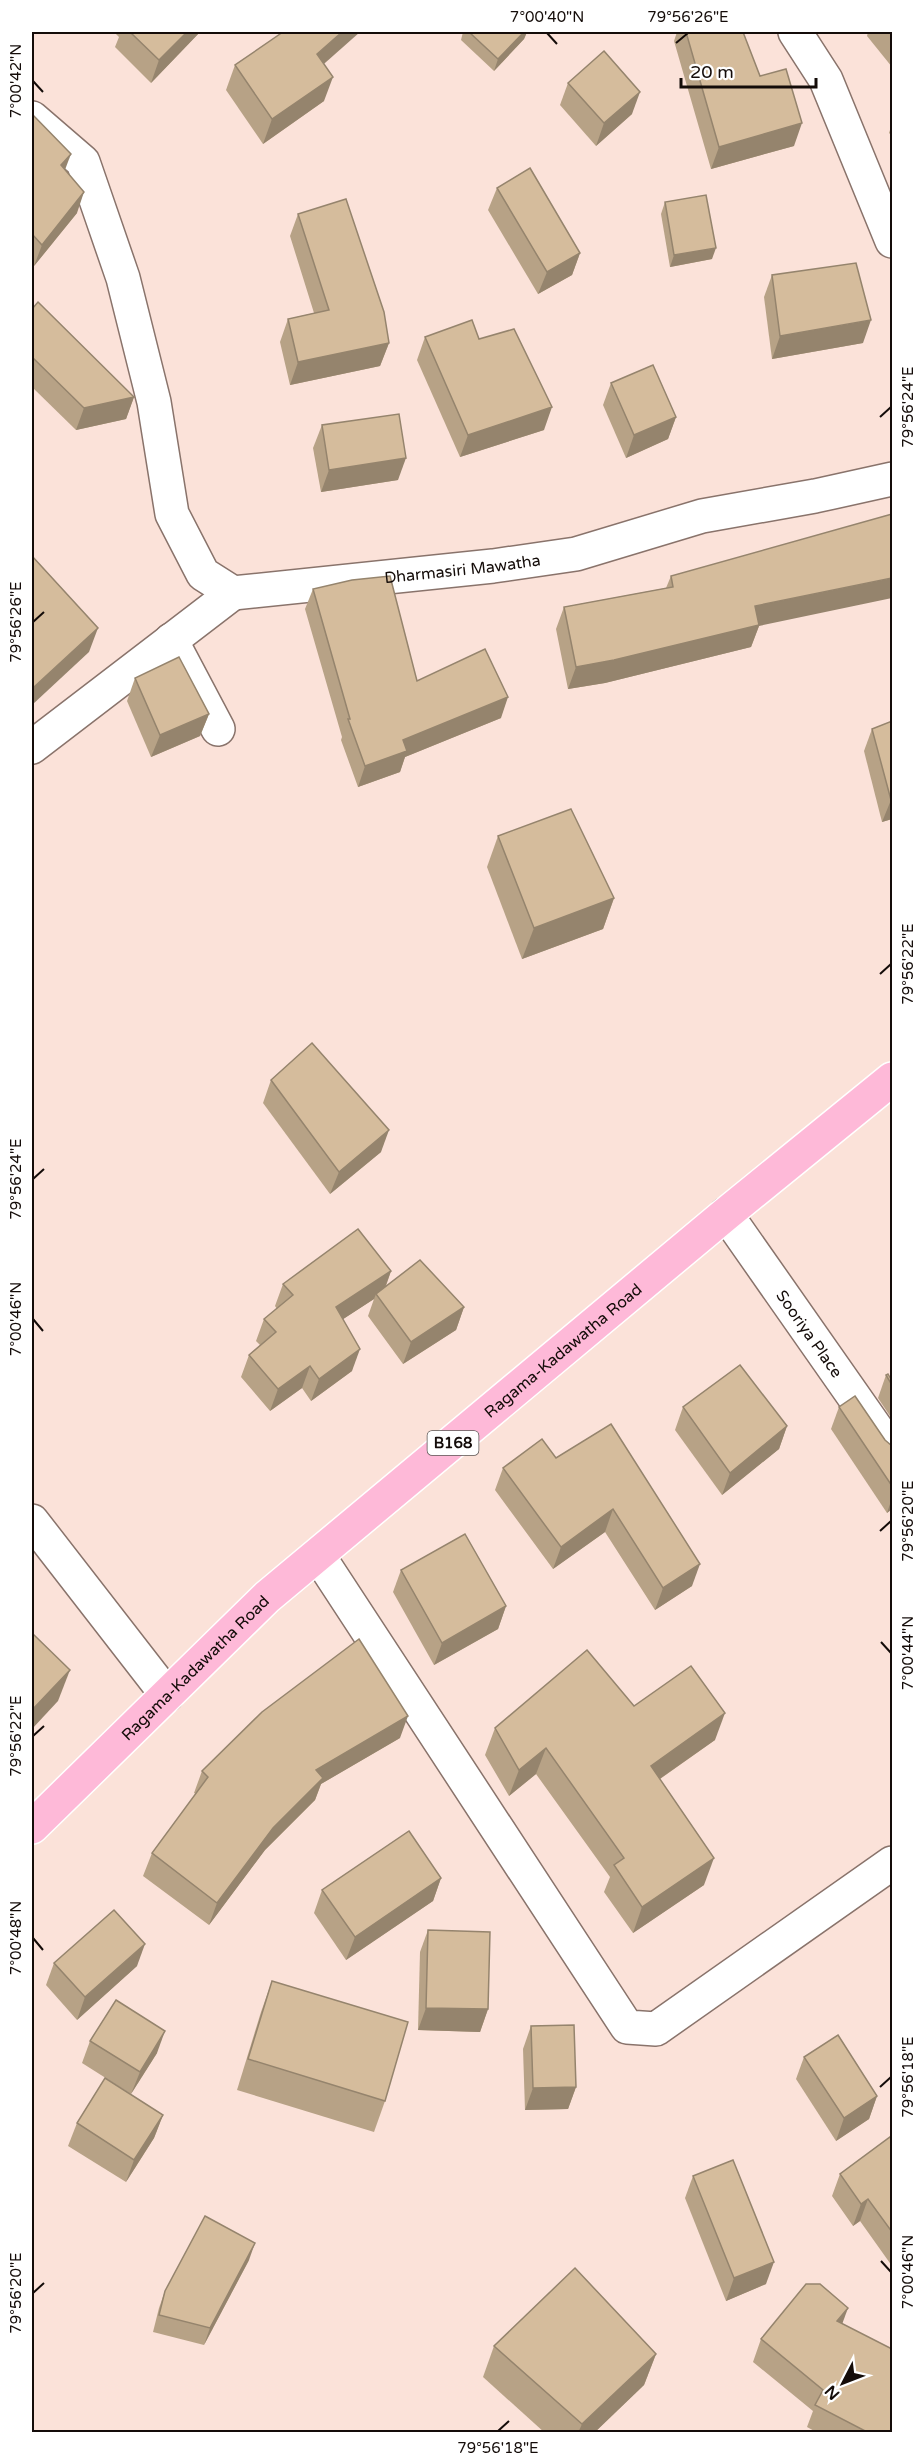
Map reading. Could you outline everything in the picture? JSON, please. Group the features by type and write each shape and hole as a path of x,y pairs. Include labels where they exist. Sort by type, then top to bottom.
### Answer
{"main road":[{"name":"Ragama-Kadawatha Road","path":"32,1827 267,1597 726,1214 892,1079"}],"street":[{"path":"795,32 826,80 892,241"},
{"path":"32,118 83,162 129,301 154,402 172,514 203,574 233,593 32,747"},
{"name":"Dharmasiri Mawatha","path":"233,593 493,566 576,554 702,516 815,496 892,479"},
{"path":"171,640 218,729"},
{"name":"Sooriya Place","path":"726,1214 892,1451"},
{"path":"32,1521 167,1695"},
{"path":"318,1555 627,2027 656,2029 892,1863"}],"building":[{"path":"130,32 187,32 159,60"},
{"path":"283,32 342,32 317,54 333,77 272,119 235,65"},
{"path":"469,32 524,32 498,59"},
{"path":"686,32 743,32 760,76 786,69 802,123 719,147"},
{"path":"604,51 640,92 604,123 568,83"},
{"path":"32,114 71,154 61,165 84,192 42,245 32,234"},
{"path":"530,168 580,253 547,272 497,188"},
{"path":"706,195 716,248 674,255 665,202"},
{"path":"346,199 384,312 389,343 298,362 288,319 329,310 298,214"},
{"path":"856,263 871,320 780,336 772,275"},
{"path":"38,302 134,397 84,408 32,357 32,309"},
{"path":"472,320 479,339 514,329 552,407 468,435 425,337"},
{"path":"653,365 676,417 634,435 611,383"},
{"path":"399,414 406,458 329,470 322,425"},
{"path":"892,514 892,578 755,606 759,625 576,667 564,607 673,587 671,576"},
{"path":"32,556 98,628 34,687 32,685"},
{"path":"390,576 417,681 485,649 508,697 403,740 407,751 365,766 348,719 350,719 313,589 352,580"},
{"path":"179,657 209,714 160,735 135,678"},
{"path":"892,721 892,799 891,800 872,729"},
{"path":"571,809 614,898 534,928 498,836"},
{"path":"312,1043 389,1130 339,1172 271,1080"},
{"path":"358,1229 391,1271 336,1307 360,1349 319,1379 310,1366 278,1389 249,1355 276,1332 264,1319 293,1295 283,1284"},
{"path":"420,1260 464,1307 411,1342 376,1294"},
{"path":"740,1365 787,1426 730,1473 683,1407"},
{"path":"855,1396 885,1440 892,1446 892,1486 839,1407"},
{"path":"611,1424 700,1564 663,1588 613,1509 561,1547 503,1468 542,1439 556,1458"},
{"path":"465,1534 506,1606 442,1643 401,1570"},
{"path":"32,1633 70,1670 32,1710"},
{"path":"359,1639 408,1716 316,1770 323,1778 273,1828 217,1903 152,1853 208,1777 202,1771 262,1712"},
{"path":"587,1650 634,1706 691,1666 725,1713 651,1766 714,1858 642,1907 614,1865 624,1858 546,1748 519,1770 495,1728"},
{"path":"409,1831 441,1878 355,1937 322,1890"},
{"path":"114,1910 145,1944 85,1997 54,1963"},
{"path":"428,1930 490,1932 488,2009 426,2008"},
{"path":"272,1981 408,2022 385,2101 248,2059"},
{"path":"116,2000 165,2031 140,2072 90,2041"},
{"path":"574,2025 576,2087 533,2088 531,2026"},
{"path":"838,2035 877,2096 844,2118 804,2057"},
{"path":"105,2078 163,2115 134,2160 77,2123"},
{"path":"890,2137 892,2141 892,2232 868,2199 861,2204 840,2174"},
{"path":"733,2160 774,2262 734,2278 693,2176"},
{"path":"205,2216 255,2243 210,2328 159,2315 165,2291"},
{"path":"575,2268 656,2354 582,2424 494,2346"},
{"path":"806,2284 820,2284 848,2308 837,2321 892,2349 892,2433 869,2433 815,2405 823,2390 761,2339"}]}
